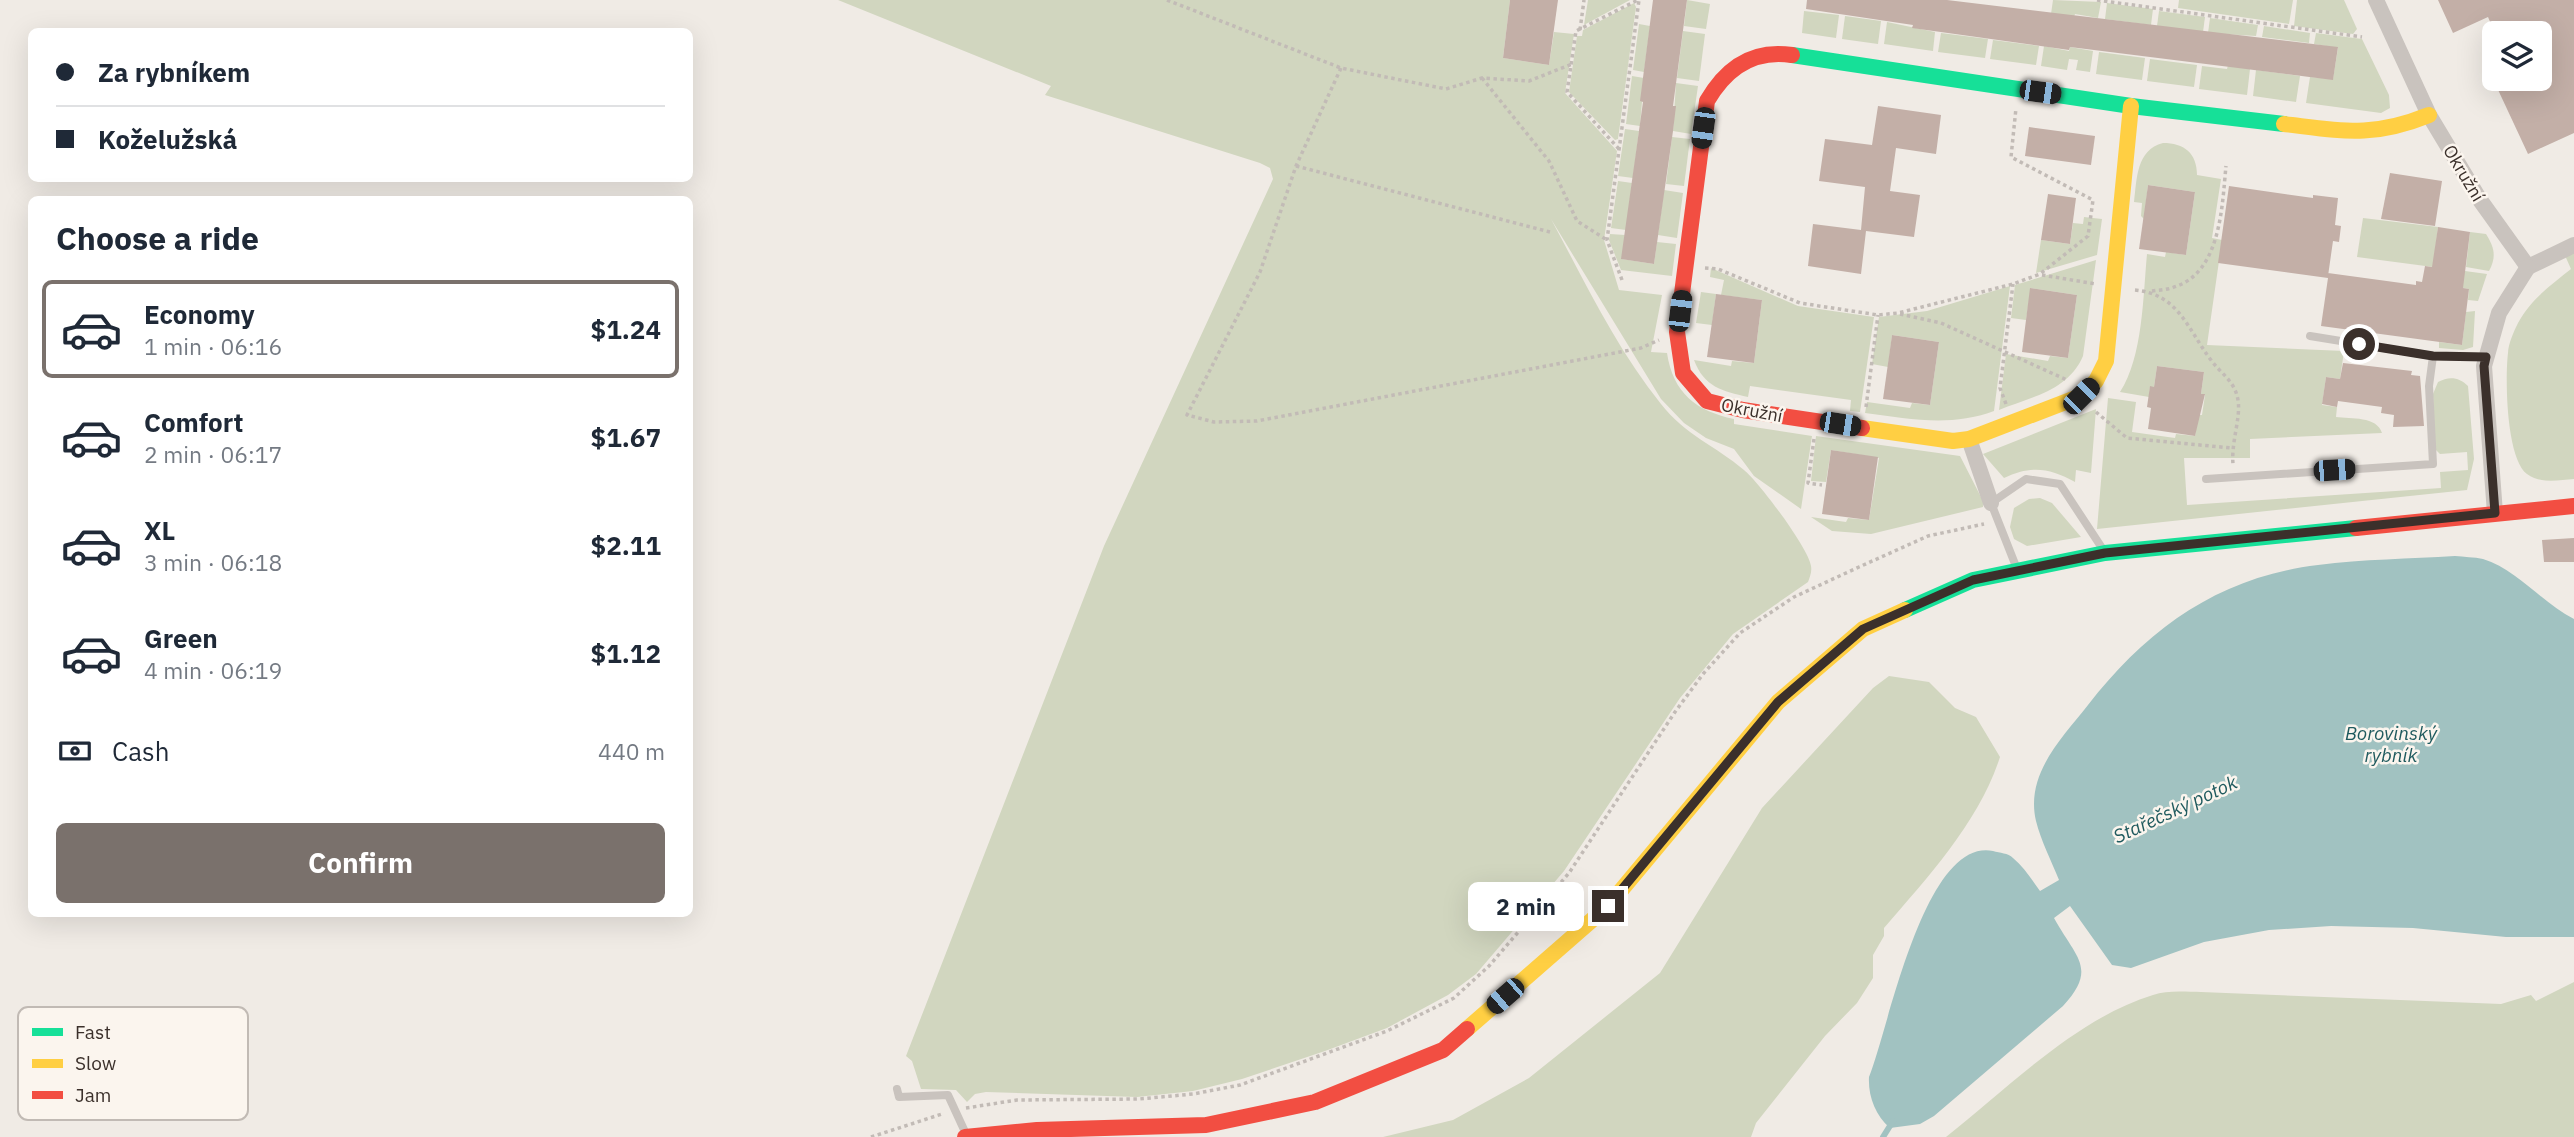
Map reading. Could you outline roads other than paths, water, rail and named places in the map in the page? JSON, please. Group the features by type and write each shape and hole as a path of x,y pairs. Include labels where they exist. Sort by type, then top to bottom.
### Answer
{"main road":[{"name":"Okružní","path":"2131,106 2106,360 2096,381 2081,396 1969,439 1953,440 1743,410 1707,401 1683,373 1677,332 1707,101 1719,78 1751,56 1774,51 2131,106 2362,133 2402,126 2429,115"},
{"path":"966,1137 1037,1130 1206,1125 1315,1102 1443,1050 1608,906 1778,702 1863,629 1973,580 2105,553 2574,506"}],"street":[{"path":"2376,0 2429,115"},
{"name":"Okružní","path":"2429,115 2480,200 2528,267"},
{"path":"2495,513 2484,366 2486,357 2499,313 2528,267 2574,245"},
{"path":"1969,439 1991,503"}],"lane":[{"path":"2310,336 2433,356 2486,357"},
{"path":"2206,479 2433,464 2429,386 2433,356"},
{"path":"2017,569 1991,503 2026,479 2060,484 2105,553"},
{"path":"897,1089 899,1097 948,1095 966,1137"}],"water":[{"name":"Borovinský rybník","path":"2455,556 2483,559 2496,564 2574,619 2574,937 2506,937 2413,928 2331,926 2269,930 2204,942 2131,968 2112,965 2070,906 2054,918 2080,963 2079,982 2074,993 2063,1006 1934,1116 1920,1124 1890,1128 1873,1105 1869,1077 1898,982 1928,904 1947,874 1969,855 1993,851 2009,855 2021,865 2040,891 2059,880 2036,821 2034,804 2041,772 2067,730 2135,652 2188,611 2218,594 2282,571 2369,560"}],"waterway":[{"name":"Stařečský potok","path":"1883,1137 1893,1121"}]}
